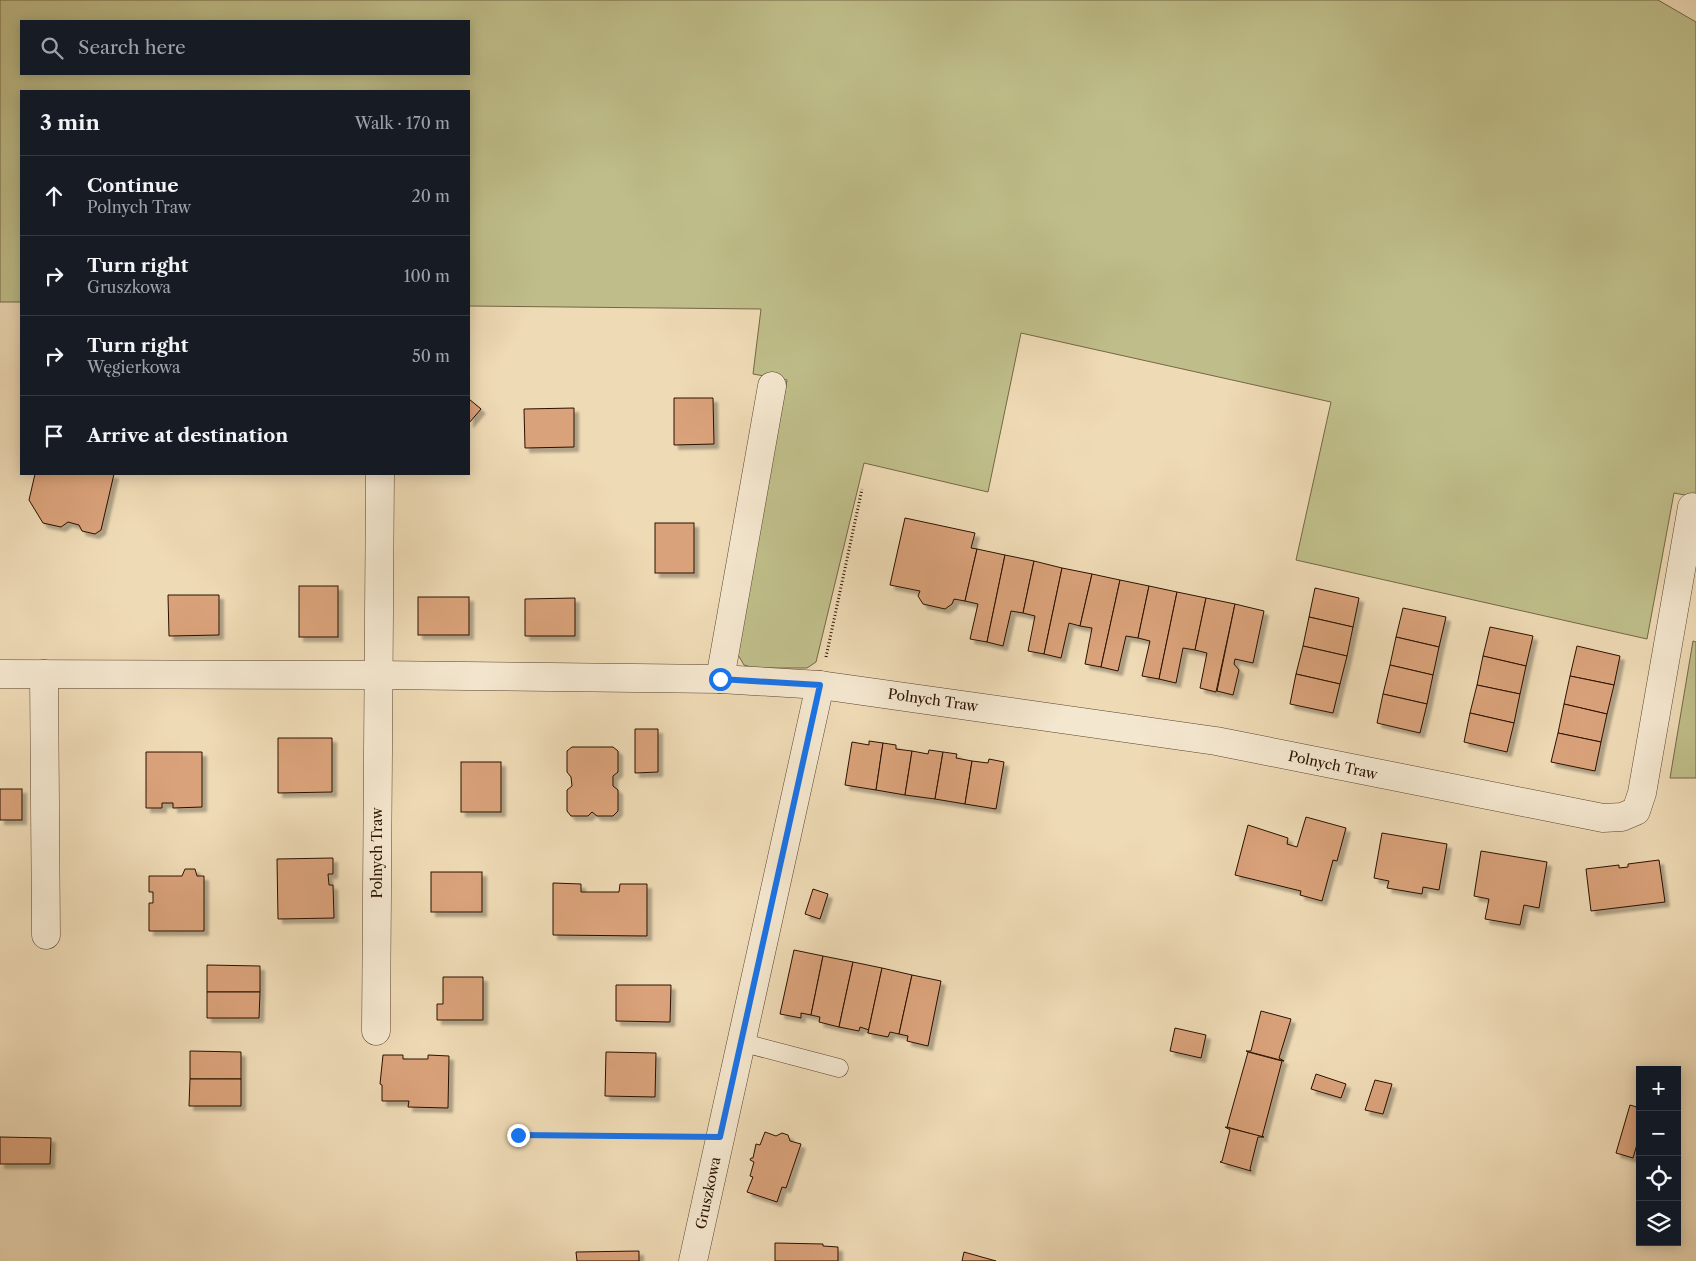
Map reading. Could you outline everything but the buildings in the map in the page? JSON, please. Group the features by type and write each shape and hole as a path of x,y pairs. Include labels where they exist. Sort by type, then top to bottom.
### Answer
{"street":[{"path":"720,679 772,386"},
{"name":"Polnych Traw","path":"376,1031 377,675 380,475"},
{"name":"Polnych Traw","path":"0,674 377,675 720,679 820,685 1216,741 1602,818 1622,817 1636,810 1642,792 1692,507"},
{"path":"44,674 46,936"},
{"name":"Gruszkowa","path":"694,1261 740,1042 820,685"}],"lane":[{"path":"740,1042 839,1068"}],"path":[{"path":"820,685 862,489"},
{"path":"518,1135 720,1137"}],"shaded area":[{"path":"0,0 1658,0 1696,22 1696,497 1674,493 1647,639 1296,560 1331,402 1021,333 988,492 864,463 816,662 807,668 755,668 744,665 737,653 787,380 753,374 761,309 470,306 470,90 20,90 20,302 0,302"},
{"path":"1693,641 1696,642 1696,778 1670,778"}],"route":[{"path":"518,1135 720,1137 820,685 720,679"}]}
